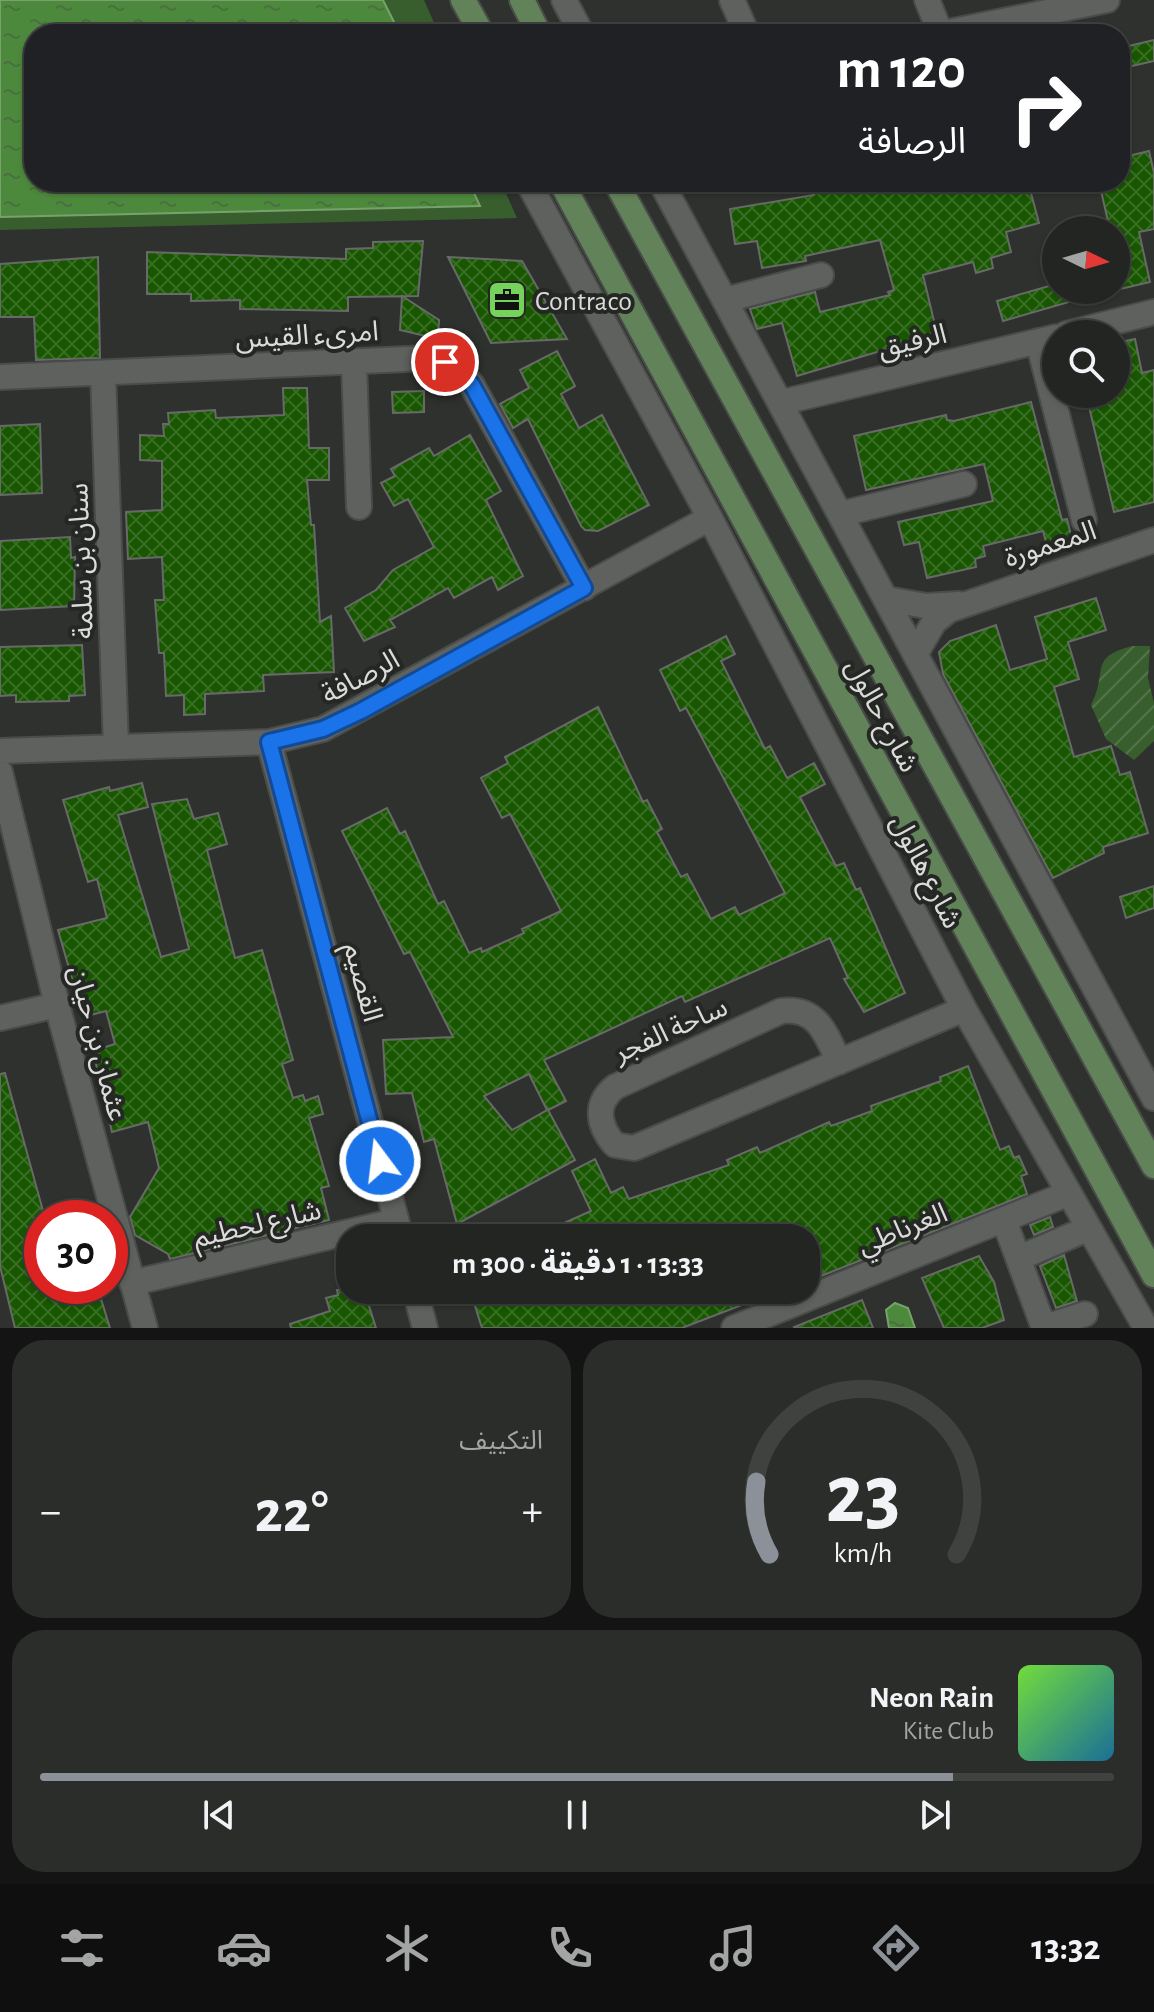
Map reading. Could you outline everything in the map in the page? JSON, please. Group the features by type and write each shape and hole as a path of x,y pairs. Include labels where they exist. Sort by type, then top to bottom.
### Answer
{"main road":[{"path":"522,0 534,24"},
{"name":"شارع حالول","path":"566,192 1154,1275"},
{"name":"شارع حالول","path":"621,192 1154,1166"}],"street":[{"path":"564,0 577,24"},
{"path":"732,0 743,24"},
{"path":"927,0 936,24"},
{"path":"989,24 1107,0"},
{"name":"شارع هالول","path":"533,192 710,518 964,1009 1146,1328"},
{"path":"666,192 783,402 1154,1098"},
{"path":"725,300 821,275"},
{"path":"1122,320 1154,312"},
{"name":"الرفيق","path":"783,402 1042,340"},
{"name":"امرىء القيس","path":"0,377 430,358 445,362 464,374 584,588"},
{"path":"354,362 359,507"},
{"name":"سنان بن سلمة","path":"103,373 116,747"},
{"path":"1061,408 1084,520"},
{"path":"841,514 964,484"},
{"name":"الرصافة","path":"0,751 269,742 323,729 710,518"},
{"name":"المعمورة","path":"916,653 934,622 966,603 1154,540"},
{"name":"المعمورة","path":"886,599 926,606 966,603"},
{"name":"القصيم","path":"269,742 397,1224"},
{"name":"عثمان بن حيان","path":"0,772 57,1005 145,1328"},
{"path":"0,1018 57,1005"},
{"name":"ساحة الفجر","path":"839,1062 816,1019 795,1009 781,1011 615,1087 604,1095 600,1107 603,1132 615,1145 634,1148 839,1062 964,1009"},
{"name":"الغرناطي","path":"734,1328 1067,1194"},
{"path":"1004,1220 1045,1328 1085,1314"},
{"path":"1019,1258 1087,1229"},
{"name":"شارع لحطيم","path":"132,1283 336,1242"},
{"path":"419,1304 425,1328"}],"shaded area":[{"path":"0,0 424,0 435,24 24,24 24,192 505,192 517,218 0,230"},
{"path":"1150,646 1148,678 1154,703 1154,741 1134,760 1106,739 1091,705 1104,661 1119,650"}],"water":[{"path":"0,0 383,0 395,24 24,24 24,192 474,192 480,206 0,217"},
{"path":"895,1303 908,1308 915,1328 889,1328 886,1310"}],"building":[{"path":"1154,40 1154,61 1130,66 1130,46"},
{"path":"1149,151 1154,173 1154,229 1139,232 1150,282 1130,287 1130,216 1107,216 1101,192 1130,192 1130,156"},
{"path":"814,192 1031,192 1039,223 1006,232 1011,252 991,258 993,268 976,273 973,262 923,275 939,342 909,350 907,343 797,376 782,323 757,329 750,309 815,292 820,312 890,295 888,292 894,290 880,240 805,256 806,261 762,268 757,241 735,244 730,209 814,195"},
{"path":"423,241 418,296 348,297 348,311 240,309 240,300 191,301 191,294 147,294 147,252 346,259 346,249 373,248 373,242"},
{"path":"98,257 100,358 36,360 34,317 0,317 0,264"},
{"name":"Contraco","path":"448,257 522,261 567,339 491,343"},
{"path":"1042,288 1042,304 1062,304 1003,321 997,301"},
{"path":"402,296 439,320 438,339 400,330"},
{"path":"1135,339 1142,373 1154,370 1154,502 1114,512 1089,408 1130,408 1130,340"},
{"path":"557,351 575,386 561,394 579,428 602,415 649,505 598,531 585,530 581,526 528,419 513,428 500,404 529,388 520,370"},
{"path":"283,388 307,388 309,448 329,448 329,480 307,480 311,525 314,525 320,622 331,616 334,672 263,675 264,691 205,694 205,714 184,715 184,695 166,696 164,653 159,653 155,600 164,600 162,557 128,559 126,512 162,510 162,461 140,460 140,435 164,436 163,424 169,424 168,413 215,410 216,418 284,415"},
{"path":"424,391 424,412 393,413 392,392"},
{"path":"1031,402 1062,520 1067,519 1072,539 1047,546 1043,531 983,546 985,556 975,559 976,567 927,578 919,542 904,545 898,522 993,501 984,464 866,490 854,436 946,415 947,420 954,421"},
{"path":"40,424 42,493 0,495 0,426"},
{"path":"470,435 501,491 486,500 523,576 498,590 492,577 454,598 448,588 390,620 395,627 364,641 345,608 376,590 393,570 434,547 408,499 394,506 381,483 395,476 391,469 429,448 434,456"},
{"path":"70,537 71,558 75,557 74,606 0,610 0,541"},
{"path":"1096,598 1106,630 1068,642 1079,679 1054,687 1074,757 1111,746 1120,775 1130,772 1148,833 1103,847 1104,853 1053,878 943,674 939,652 950,641 996,625 1010,670 1047,659 1035,617"},
{"path":"726,636 735,654 721,661 765,749 770,746 787,778 814,763 825,784 800,797 836,866 844,863 856,890 860,888 905,993 864,1012 844,979 848,978 830,938 685,1002 682,996 544,1060 566,1101 548,1110 575,1160 457,1224 434,1139 424,1142 412,1093 386,1094 383,1040 453,1037 410,952 404,954 342,831 387,808 400,834 405,831 438,904 444,901 469,953 481,948 482,952 524,933 522,929 561,911 510,814 502,818 481,778 508,763 505,757 598,707 643,802 647,800 662,829 657,832 681,877 687,874 711,919 735,907 739,915 785,893 686,708 680,711 660,670","holes":["529,1074 547,1110 512,1130 484,1096"]},
{"path":"82,645 85,695 69,696 69,701 16,702 16,695 0,696 0,647"},
{"path":"142,783 148,807 118,815 161,957 189,949 152,804 187,799 194,819 218,813 227,844 207,850 235,958 262,950 293,1060 282,1064 293,1098 303,1095 305,1101 318,1096 323,1114 309,1118 329,1186 321,1188 329,1220 170,1259 168,1254 135,1235 130,1217 159,1168 148,1122 112,1132 93,1051 115,1044 106,1011 83,1017 58,930 107,918 97,879 88,882 63,800 109,787 110,791"},
{"path":"1154,886 1154,908 1126,918 1120,897"},
{"path":"968,1066 1000,1150 1009,1146 1014,1158 1019,1156 1027,1174 1021,1176 1027,1194 820,1276 820,1224 562,1224 591,1211 572,1171 595,1159 611,1193 623,1187 629,1199 729,1165 727,1160 757,1147 760,1153 829,1122 831,1126 872,1111 871,1106 941,1081 940,1077"},
{"path":"5,1073 40,1200 24,1200 24,1304 103,1304 110,1328 15,1328 0,1266 0,1074"},
{"path":"1050,1217 1053,1227 1034,1235 1030,1225"},
{"path":"1064,1255 1077,1301 1056,1308 1040,1266"},
{"path":"979,1256 994,1282 1004,1320 982,1328 944,1328 922,1278"},
{"path":"336,1296 336,1304 368,1304 376,1328 291,1328 290,1324 330,1311 326,1298"},
{"path":"862,1300 873,1328 794,1327"},
{"path":"474,1304 744,1304 682,1328 482,1328"}],"place":[{"name":"Contraco","path":"507,300"}],"route":[{"path":"380,1161 269,742 323,729 361,711 584,588 472,385 457,367 445,362"}]}
